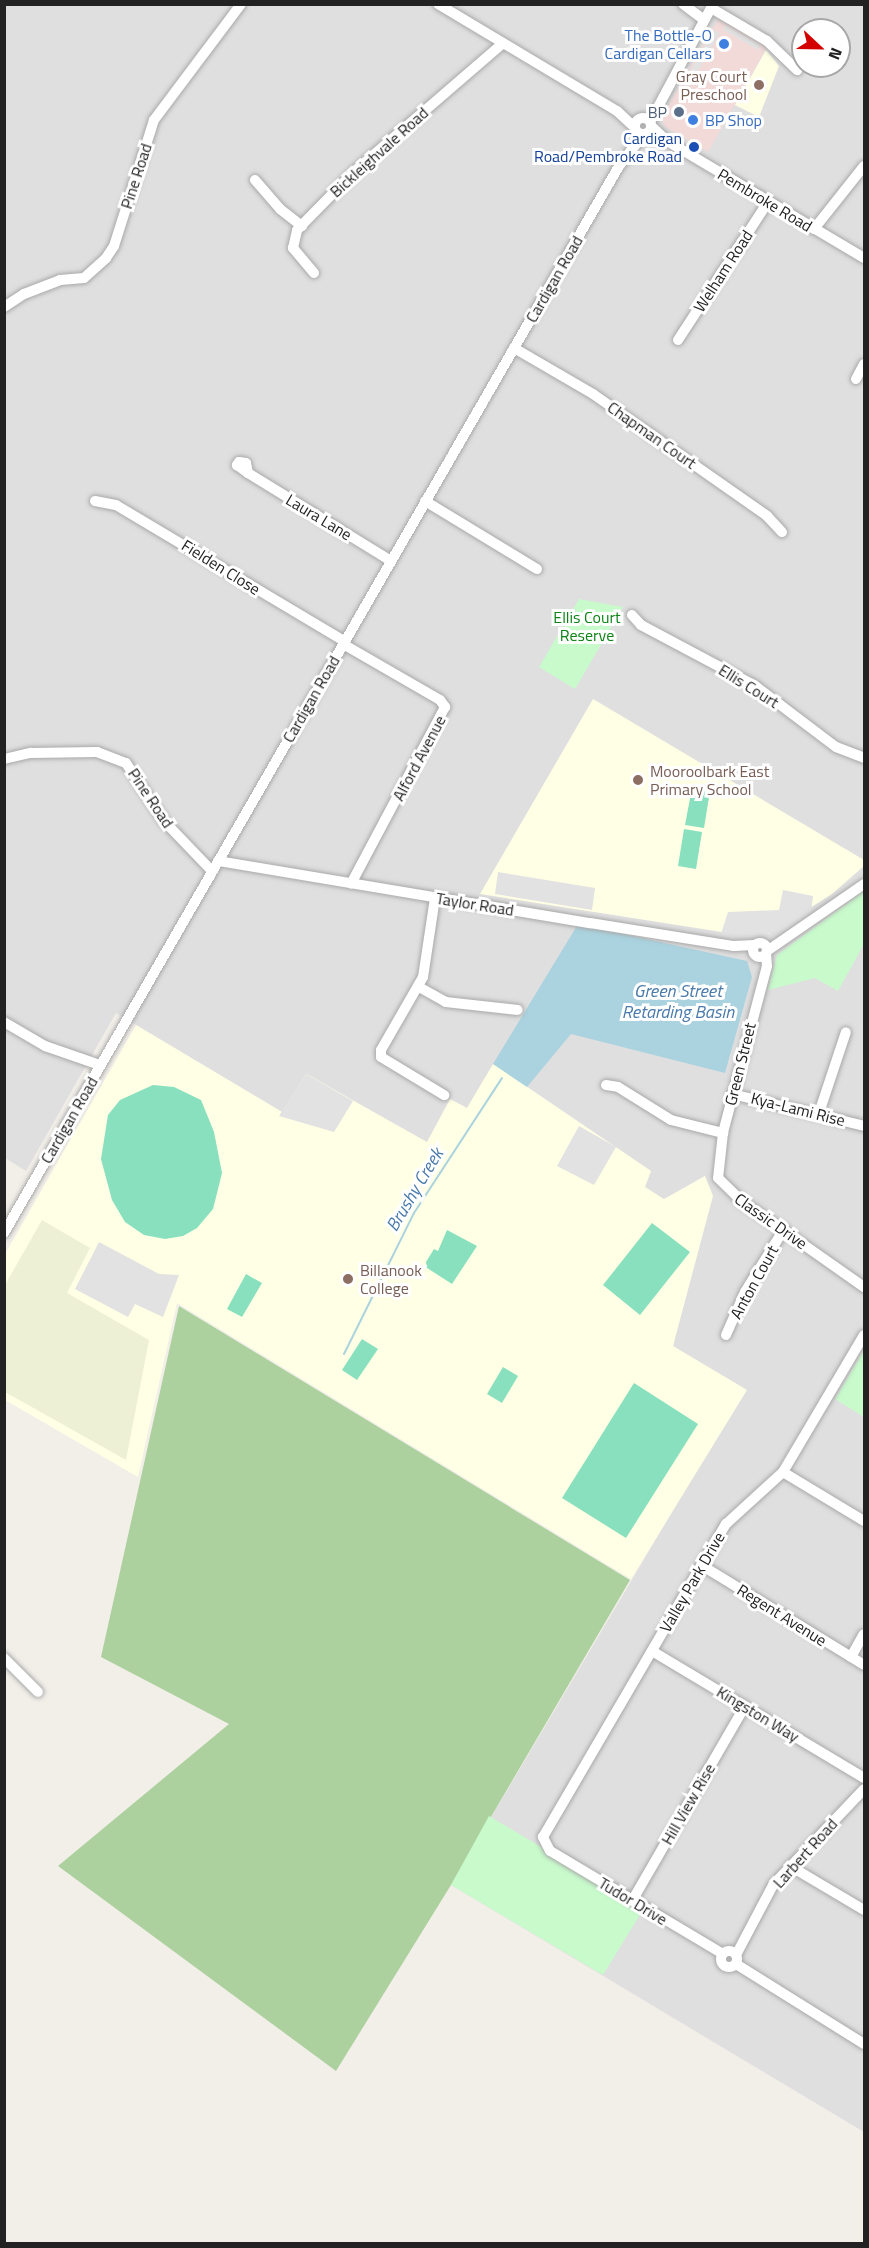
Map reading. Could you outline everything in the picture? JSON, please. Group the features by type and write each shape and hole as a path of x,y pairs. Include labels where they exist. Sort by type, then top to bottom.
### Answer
{"street":[{"name":"Pine Road","path":"4,308 24,294 60,280 84,278 106,258 114,246 154,120 241,4"},
{"name":"Pembroke Road","path":"438,4 864,258"},
{"path":"683,4 704,20"},
{"path":"712,6 767,41 791,64"},
{"name":"Cardigan Road","path":"4,1233 712,6"},
{"name":"Bickleighvale Road","path":"302,226 356,171 503,44"},
{"path":"814,229 864,166"},
{"path":"255,180 280,209 302,226 293,237 293,248 314,273"},
{"name":"Welham Road","path":"678,340 768,202"},
{"name":"Chapman Court","path":"514,348 593,394 767,516 782,532"},
{"path":"856,379 864,364"},
{"name":"Laura Lane","path":"248,473 391,561"},
{"name":"Fielden Close","path":"95,501 116,505 344,642"},
{"path":"425,501 537,569"},
{"name":"Ellis Court","path":"632,615 641,625 754,685 836,747 864,758"},
{"name":"Alford Avenue","path":"344,642 440,700 445,707 351,884"},
{"name":"Pine Road","path":"4,759 31,753 97,752 126,763 164,821 215,866"},
{"name":"Taylor Road","path":"215,866 351,884 760,951"},
{"path":"760,951 864,884"},
{"path":"435,898 419,987 381,1050 381,1057 444,1095"},
{"name":"Green Street","path":"723,1133 758,994 760,951"},
{"path":"419,987 446,1002 518,1010"},
{"path":"4,1022 45,1046 100,1065"},
{"path":"819,1113 846,1032"},
{"path":"606,1085 618,1087 670,1120 723,1133"},
{"name":"Kya-Lami Rise","path":"732,1094 819,1113 864,1126"},
{"name":"Classic Drive","path":"723,1133 717,1164 722,1185 864,1287"},
{"name":"Anton Court","path":"726,1335 745,1292 784,1229"},
{"name":"Valley Park Drive","path":"544,1845 544,1829 726,1524 783,1472 864,1335"},
{"path":"783,1472 864,1521"},
{"name":"Regent Avenue","path":"701,1565 864,1665"},
{"path":"851,1657 864,1634"},
{"name":"Kingston Way","path":"652,1650 745,1706 864,1783"},
{"path":"4,1658 38,1692"},
{"name":"Hill View Rise","path":"632,1901 745,1706"},
{"name":"Larbert Road","path":"736,1959 773,1885 864,1783"},
{"name":"Tudor Drive","path":"544,1845 632,1901 723,1954 731,1951 736,1959"},
{"path":"790,1866 864,1910"},
{"path":"736,1959 864,2044"}],"shaded area":[{"path":"5,5 864,5 864,2132 451,1885 745,1389 673,1347 705,1176 664,1200 644,1187 651,1171 494,1064 467,1108 450,1100 427,1143 307,1074 282,1112 116,1013 26,1171 5,1158"},
{"path":"718,19 767,47 708,152 664,126 662,117"},
{"path":"725,25 760,45 758,50 723,30"},
{"path":"714,30 720,33 689,87 683,84"},
{"name":"Gray Court Preschool","path":"766,50 779,66 759,117 735,105"},
{"name":"Mooroolbark East Primary School","path":"593,699 864,860 864,866 832,894 769,934 728,933 480,894"},
{"path":"498,872 595,888 592,910 495,894"},
{"path":"783,890 813,896 811,913 791,928 763,935 721,934 728,912 779,910"},
{"name":"Billanook College","path":"136,1025 282,1112 306,1074 427,1142 450,1099 467,1108 493,1064 651,1171 645,1187 664,1199 705,1176 713,1196 673,1346 747,1390 631,1579 177,1303 138,1477 5,1400 5,1254"},
{"path":"306,1074 353,1101 334,1132 279,1116"},
{"path":"579,1126 616,1147 594,1185 557,1166"},
{"path":"42,1220 90,1248 67,1293 149,1340 126,1460 5,1392 5,1285"},
{"path":"99,1242 159,1274 179,1275 163,1317 135,1304 128,1317 75,1289"}],"green space":[{"name":"Ellis Court Reserve","path":"579,599 623,607 575,689 539,667"},
{"path":"692,788 710,791 704,828 685,825"},
{"path":"684,829 702,832 696,869 678,866"},
{"path":"864,891 864,944 838,991 815,978 768,990 777,955"},
{"path":"153,1085 174,1087 201,1100 214,1132 222,1173 213,1209 197,1228 183,1236 165,1239 144,1235 125,1222 112,1200 101,1159 108,1115 120,1100"},
{"path":"652,1223 690,1252 640,1315 603,1285"},
{"path":"447,1230 477,1246 452,1284 427,1268 426,1262 434,1249 438,1251"},
{"path":"246,1274 262,1283 242,1317 227,1309"},
{"path":"179,1306 630,1580 451,1885 336,2071 58,1866 229,1724 101,1657"},
{"path":"362,1339 378,1349 357,1380 342,1370"},
{"path":"863,1352 864,1354 864,1417 835,1399"},
{"path":"503,1367 518,1376 502,1403 487,1394"},
{"path":"634,1383 698,1424 626,1538 562,1498"},
{"path":"489,1816 644,1908 603,1975 451,1885"}],"water":[{"name":"Green Street Retarding Basin","path":"578,924 747,961 752,977 725,1073 571,1034 527,1087 493,1064"}],"waterway":[{"name":"Brushy Creek","path":"344,1354 414,1213 502,1078"}],"place":[{"name":"The Bottle-O Cardigan Cellars","path":"724,44"},
{"name":"Gray Court Preschool","path":"759,85"},
{"name":"BP","path":"679,112"},
{"name":"BP Shop","path":"693,120"},
{"name":"Cardigan Road/Pembroke Road","path":"694,147"},
{"name":"Mooroolbark East Primary School","path":"638,780"},
{"name":"Billanook College","path":"348,1279"}]}
